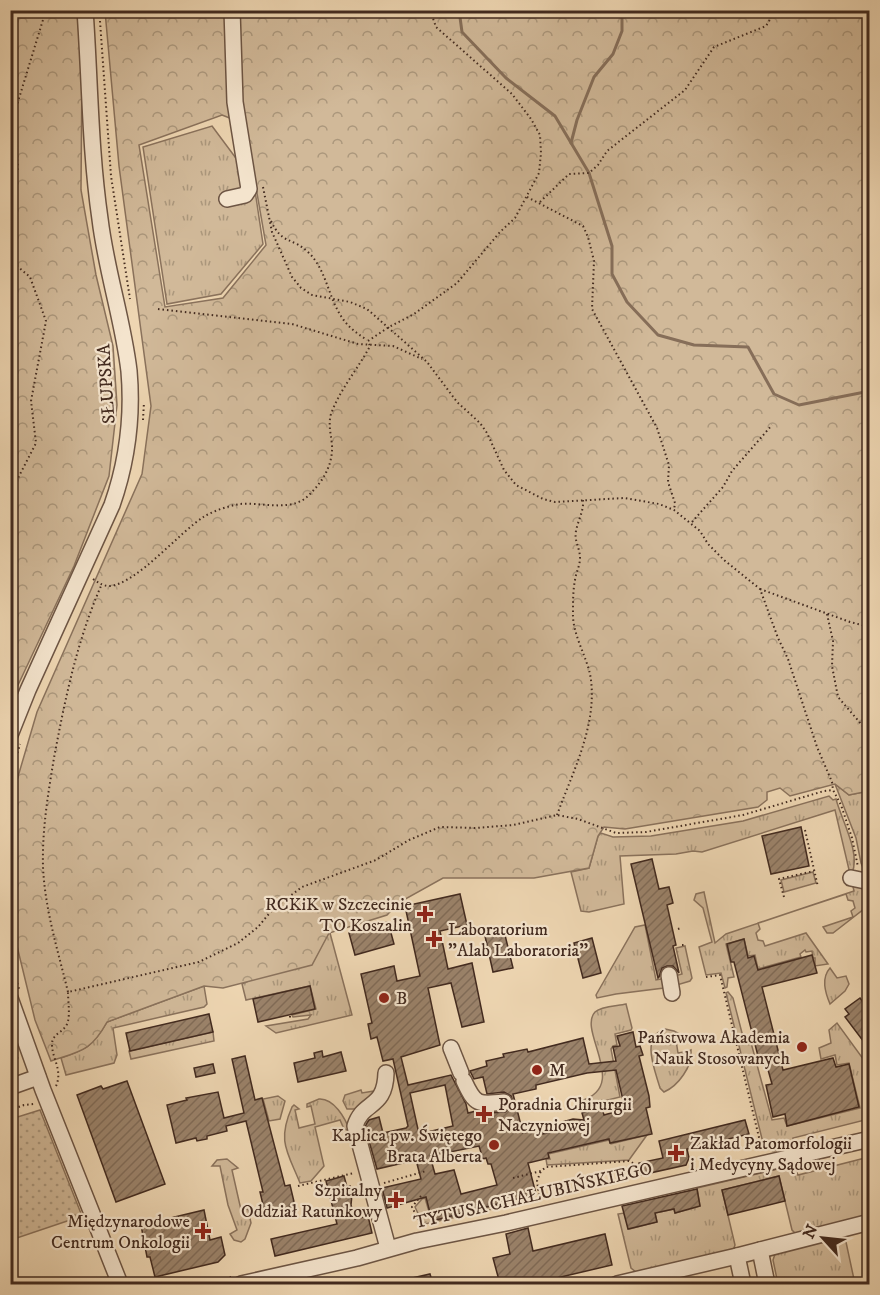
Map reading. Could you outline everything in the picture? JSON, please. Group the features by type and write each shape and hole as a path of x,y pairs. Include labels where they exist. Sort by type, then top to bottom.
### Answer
{"street":[{"path":"227,200 245,195 249,189 235,102 232,10"},
{"name":"SŁUPSKA","path":"17,734 28,690 112,506 128,440 129,371 108,274 99,219 92,11"},
{"path":"669,975 672,993"},
{"path":"10,998 38,1077 120,1284"},
{"path":"451,1048 462,1077 476,1102 483,1105 504,1102"},
{"path":"386,1073 386,1083 377,1102 360,1114 355,1126 388,1248"},
{"path":"10,1088 38,1077"},
{"name":"TYTUSA CHAŁUBIŃSKIEGO","path":"241,1284 357,1258 388,1248 870,1139"},
{"path":"618,1284 870,1222"},
{"path":"760,1250 766,1284"},
{"path":"737,1256 743,1284"}],"path":[{"path":"10,191 18,168 13,118 46,10"},
{"path":"368,341 389,327 414,315 457,283 514,218 539,173 540,135 531,119 512,94 435,27 430,10"},
{"path":"540,202 569,174 589,173 598,165 607,151 685,90 714,47 766,26 776,10"},
{"path":"92,11 111,176 131,309"},
{"path":"262,183 272,232 292,277 301,288 312,296 350,302 367,309 389,327 427,363 457,402 480,423 504,470 516,485 543,499 555,502 624,498 659,504 674,510 691,523 724,560 760,589 870,627"},
{"path":"527,197 583,226 594,261 592,309 657,428 669,465 668,482 675,503 674,510"},
{"path":"267,213 277,234 307,252 315,261 325,276 333,300 347,325 368,341 370,346"},
{"path":"10,260 30,277 46,321 31,401 36,443 17,480 10,512"},
{"path":"158,309 292,324 370,346 378,344 393,346 427,363"},
{"path":"91,578 102,585 121,583 138,572 178,536 205,516 220,509 239,504 290,506 308,496 327,471 331,458 330,417 335,404 370,346"},
{"path":"143,422 144,401"},
{"path":"691,523 772,425"},
{"path":"557,815 581,748 591,708 590,673 579,645 573,615 575,578 580,554 575,539 583,500"},
{"path":"55,1087 59,1078 52,1043 54,1036 64,1029 68,1022 68,992 50,923 43,868 45,811 75,659 87,618 102,585"},
{"path":"760,589 788,659 833,790 838,796 852,838 860,880"},
{"path":"827,614 833,641 832,666 838,697 870,736"},
{"path":"10,779 17,734"},
{"path":"68,992 199,962 238,944 258,927 273,909 302,887 376,860 409,840 440,827 476,828 513,825 557,815 578,819 616,833 646,832 743,815 833,790"},
{"path":"805,830 818,887"},
{"path":"784,897 780,879 814,871"},
{"path":"706,977 720,975 763,1156"},
{"path":"513,1178 541,1171 546,1167 629,1161 635,1164"},
{"path":"378,1185 392,1179 426,1171"},
{"path":"539,1195 537,1181 541,1171"},
{"path":"298,1186 358,1172"},
{"path":"421,1196 412,1207 422,1227"}],"green space":[{"path":"11,11 77,11 82,72 81,190 96,275 113,346 117,405 109,476 74,566 11,700"},
{"path":"105,11 869,11 869,791 849,795 835,784 790,796 780,788 767,792 767,800 758,807 625,829 604,827 598,836 589,868 534,878 443,878 398,903 387,915 329,933 312,965 223,988 204,986 107,1022 96,1039 84,1049 51,1061 35,1020 17,946 11,899 12,797 37,712 142,474 151,406 119,166","holes":["222,115 245,124 266,245 223,298 165,307 139,145"]},
{"path":"212,126 241,165 251,164 263,244 221,294 167,304 143,147"},
{"path":"835,784 849,795 869,791 869,871 864,870 861,863 856,838"},
{"path":"829,796 833,800 836,799 852,846 854,865 850,874 835,810 702,852 620,856 624,904 589,912 581,911 571,872 589,868 598,836 601,833 613,837 651,836 743,821"},
{"path":"813,872 816,883 784,892 781,880"},
{"path":"852,882 870,889 869,905 833,933 827,933 823,927 853,917 851,911 855,908 853,901 848,900 846,894 797,910 854,891"},
{"path":"704,892 715,943 726,934 758,923 760,929 756,933 758,940 763,941 765,946 806,933 828,964 815,966 812,951 806,952 805,950 800,954 801,957 758,969 755,955 748,956 744,939 726,944 734,977 728,978 727,987 725,988 721,973 706,975 699,947 712,942 703,908 694,900 696,894"},
{"path":"645,925 656,980 667,978 664,988 597,998 596,995 635,927"},
{"path":"330,933 352,1015 276,1033 266,1026 308,1019 311,1015 293,1017 292,1015 316,1009 310,986 246,1000 242,984 296,959"},
{"path":"685,946 692,978 690,981 677,985 671,977 682,974 676,948"},
{"path":"830,968 837,978 846,976 849,984 845,991 830,1004 825,990 825,981"},
{"path":"204,986 207,1004 204,1007 113,1028 117,1055 114,1063 66,1075 61,1058 88,1046 107,1022"},
{"path":"728,992 733,998 742,1033 750,1039 772,1120 784,1118 787,1126 860,1108 849,1063 837,1065 835,1055 821,1059 819,1048 831,1043 829,1030 837,1023 869,1067 869,1119 793,1138 793,1148 773,1151 764,1147 726,993"},
{"path":"626,1004 632,1028 615,1034 617,1045 611,1049 620,1097 580,1107 580,1101 595,1094 601,1084 600,1058 591,1021 595,1012 605,1007"},
{"path":"665,1029 685,1037 676,1040 678,1053 683,1052 685,1058 690,1057 689,1051 691,1050 691,1056 684,1075 664,1092 660,1088 655,1072 651,1046 657,1033"},
{"path":"213,1032 214,1041 131,1059 129,1051"},
{"path":"361,1090 362,1093 374,1091 372,1100 354,1109 347,1109 343,1101 345,1095"},
{"path":"278,1096 285,1101 280,1119 269,1121 263,1099"},
{"path":"319,1099 334,1105 350,1131 344,1129 340,1120 315,1127 324,1166 311,1181 300,1183 288,1154 285,1129 294,1105 299,1109 295,1110 299,1128 315,1124 311,1106 307,1107 307,1104"},
{"path":"40,1110 82,1216 11,1240 11,1119"},
{"path":"647,1135 629,1160 547,1165 546,1159 550,1159 548,1154 609,1140 611,1144"},
{"path":"869,1157 869,1219 796,1234 792,1230 779,1176 722,1190 735,1245 733,1251 641,1272 636,1272 631,1268 618,1214 624,1213 629,1229 657,1222 655,1213 674,1209 675,1213 700,1206 697,1188 794,1165 798,1175"},
{"path":"227,1159 238,1168 232,1170 241,1210 248,1209 251,1223 245,1239 241,1242 234,1240 230,1234 237,1230 228,1205 220,1166 212,1166 217,1160"},
{"path":"425,1198 432,1222 501,1204 502,1207 425,1224 415,1207"},
{"path":"837,1237 846,1242 855,1284 778,1284 773,1260 776,1251"}],"building":[{"path":"801,827 809,866 771,874 762,836"},
{"path":"652,859 659,889 669,887 673,903 667,905 676,945 673,946 679,973 673,966 667,966 662,968 658,978 631,864"},
{"path":"460,894 467,925 440,931 448,969 472,963 484,1022 462,1027 451,983 428,988 440,1045 401,1057 408,1085 451,1075 466,1104 468,1113 505,1112 513,1105 511,1096 504,1092 487,1094 483,1077 474,1079 470,1071 487,1066 486,1061 504,1057 503,1054 527,1049 528,1052 583,1038 589,1064 616,1061 613,1047 620,1046 617,1036 633,1032 636,1047 640,1046 643,1055 639,1056 649,1096 650,1107 646,1108 652,1134 610,1143 609,1139 548,1153 549,1158 528,1163 536,1194 432,1221 426,1197 387,1208 382,1188 421,1179 416,1160 377,1169 365,1127 369,1120 379,1117 383,1133 408,1126 393,1059 383,1061 377,1037 371,1039 368,1024 372,1023 361,974 394,966 397,981 420,976 405,906","holes":["616,1070 625,1109 604,1115 602,1108 593,1109 582,1113 584,1120 573,1119 562,1122 564,1130 543,1134 542,1130 523,1133 513,1094 536,1089 536,1085 587,1073","445,1085 453,1126 419,1134 410,1093","479,1146 483,1159 486,1158 488,1164 491,1164 497,1185 461,1194 454,1170 435,1174 430,1156"]},
{"path":"388,922 394,944 355,955 349,933"},
{"path":"504,931 513,968 493,972 485,936"},
{"path":"592,938 601,973 583,978 574,943"},
{"path":"744,939 748,958 754,956 758,970 812,955 817,973 762,987 783,1070 833,1058 836,1067 849,1064 859,1107 787,1126 785,1114 773,1117 766,1085 772,1084 765,1059 759,1060 734,962 731,962 727,944"},
{"path":"310,986 315,1009 258,1022 253,999"},
{"path":"860,998 870,1012 870,1050 845,1017 849,1014 845,1009"},
{"path":"209,1014 213,1032 130,1051 126,1033"},
{"path":"322,1051 323,1057 341,1052 346,1071 298,1082 294,1063 315,1058 314,1053"},
{"path":"245,1056 255,1100 262,1098 285,1186 290,1185 295,1206 265,1213 260,1192 263,1192 246,1121 226,1126 227,1131 207,1136 207,1139 197,1141 196,1138 176,1143 167,1105 187,1100 186,1098 218,1092 224,1118 244,1113 232,1059"},
{"path":"213,1064 215,1073 196,1077 194,1068"},
{"path":"127,1081 165,1184 116,1202 77,1095 101,1086 103,1089"},
{"path":"745,1120 749,1134 687,1149 689,1158 686,1165 641,1175 639,1163 663,1158 659,1141"},
{"path":"344,1176 347,1187 350,1186 351,1205 355,1219 368,1216 372,1233 275,1256 271,1239 337,1224 326,1181"},
{"path":"779,1176 785,1201 728,1215 722,1190"},
{"path":"697,1189 700,1206 675,1213 674,1209 655,1213 657,1222 628,1229 622,1206"},
{"path":"204,1210 210,1240 221,1237 225,1255 218,1262 155,1277 150,1257 147,1257 141,1225"},
{"path":"528,1228 533,1251 605,1234 612,1265 531,1284 500,1284 493,1258 510,1254 506,1234"},
{"path":"430,1274 433,1284 400,1284 399,1281"}],"waterway":[{"path":"459,10 462,32 506,78 555,116 589,173 612,246 612,274 627,302 658,335 694,345 748,347 774,394 799,405 870,391"},
{"path":"571,143 577,120 594,77 613,54 622,31 622,10"}],"place":[{"name":"RCKiK w Szczecinie TO Koszalin","path":"425,914"},
{"name":"Laboratorium \"Alab Laboratoria\"","path":"434,939"},
{"name":"B","path":"384,998"},
{"name":"Państwowa Akademia Nauk Stosowanych","path":"802,1047"},
{"name":"M","path":"537,1070"},
{"name":"Poradnia Chirurgii Naczyniowej","path":"484,1114"},
{"name":"Kaplica pw. Świętego Brata Alberta","path":"494,1145"},
{"name":"Zakład Patomorfologii i Medycyny Sądowej","path":"676,1153"},
{"name":"Szpitalny Oddział Ratunkowy","path":"396,1200"},
{"name":"Międzynarodowe Centrum Onkologii","path":"203,1231"}]}
